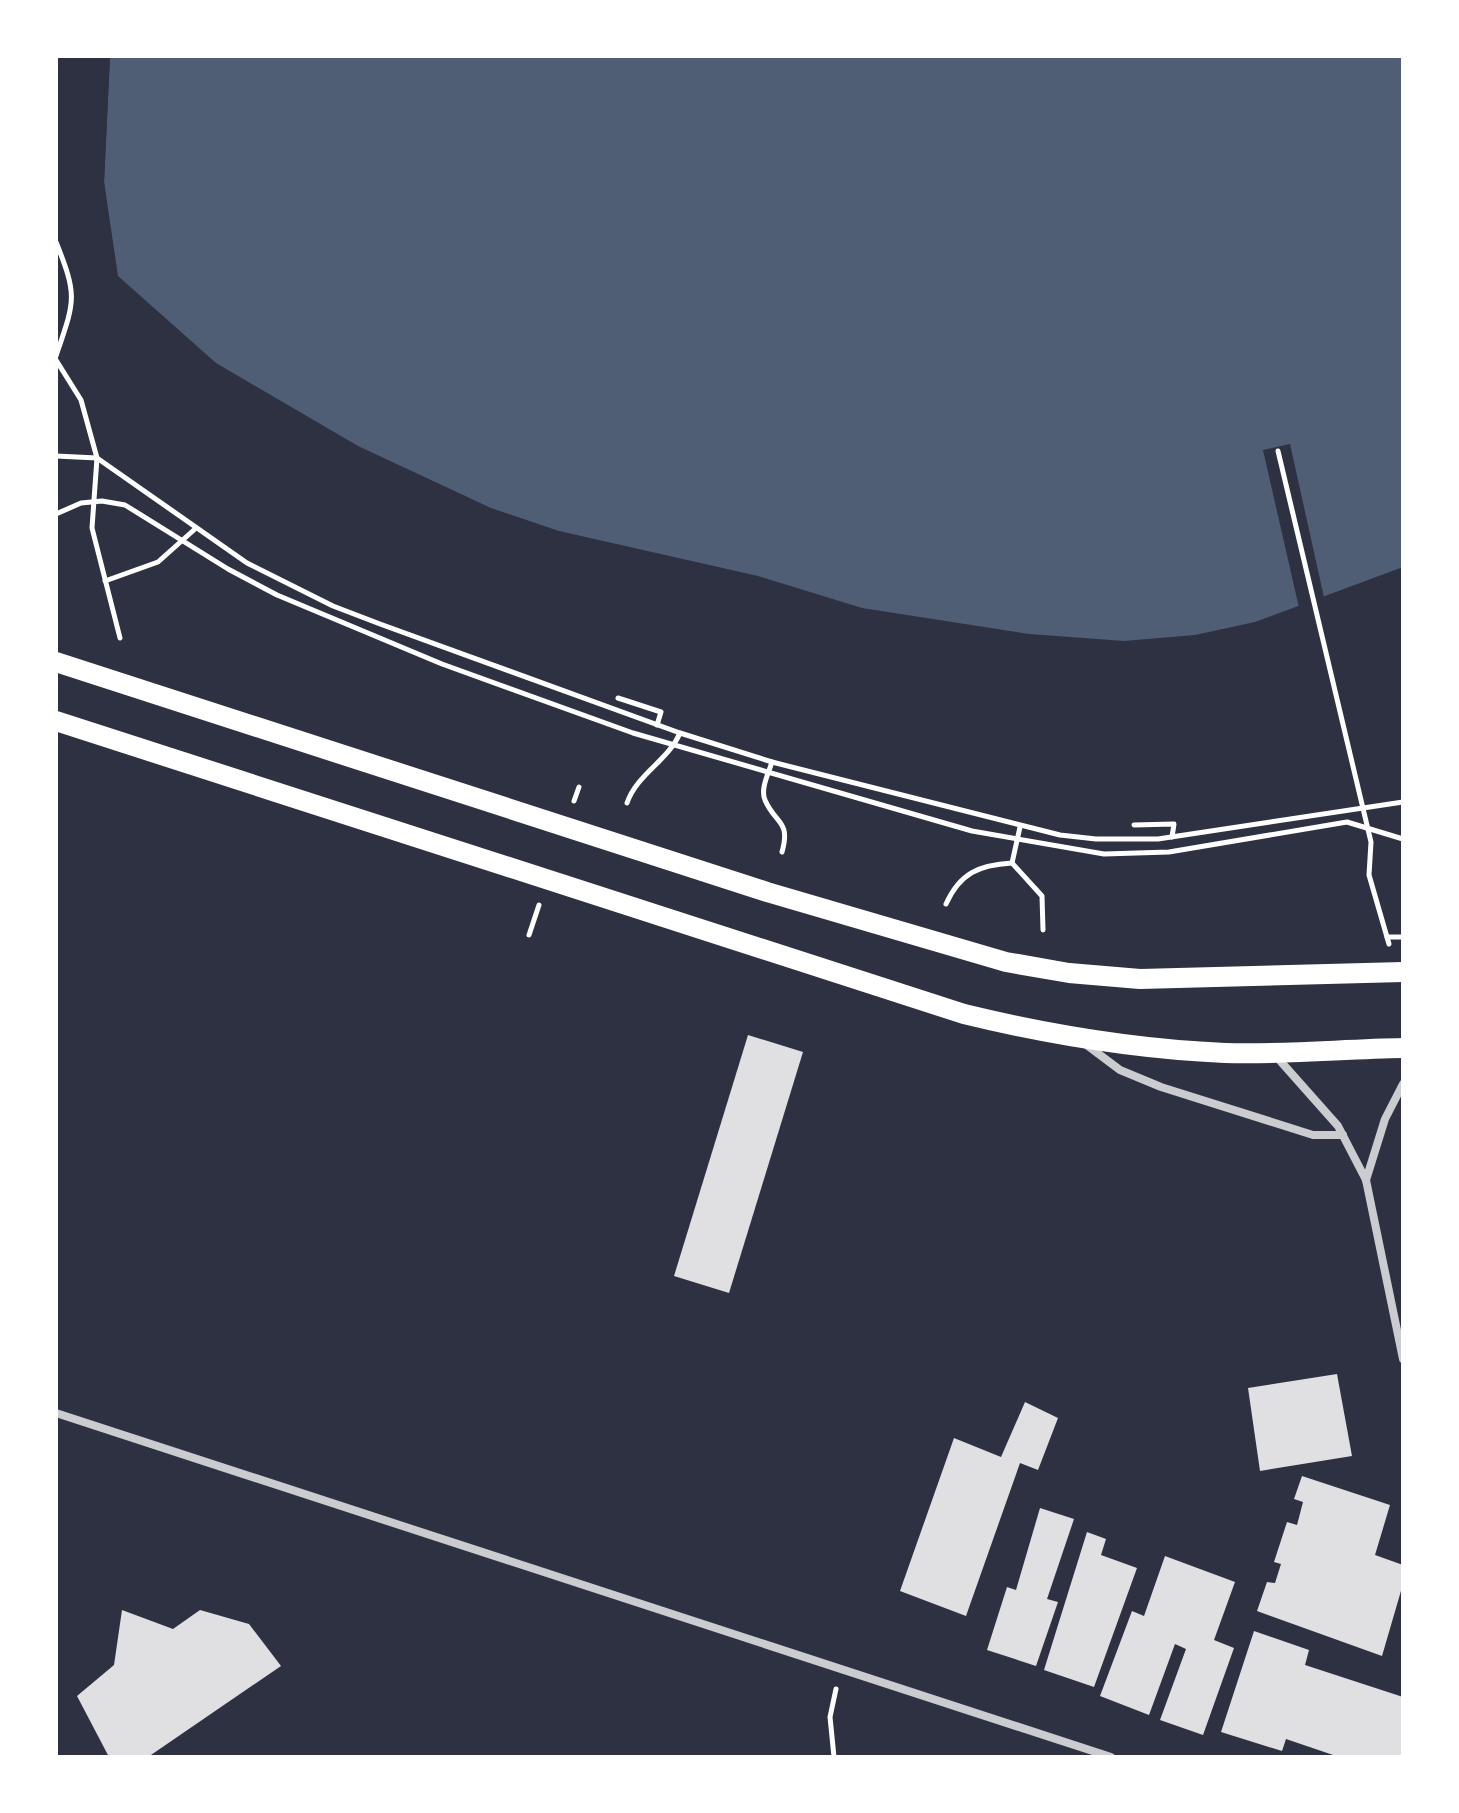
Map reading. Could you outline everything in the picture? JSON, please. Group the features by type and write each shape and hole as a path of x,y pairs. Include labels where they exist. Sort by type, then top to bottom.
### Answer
{"main road":[{"path":"56,662 767,892 1006,962 1069,973 1140,979 1399,972"},
{"path":"56,721 964,1014 1079,1040 1170,1049 1272,1052 1403,1048"}],"street":[{"path":"1079,1040 1120,1070 1161,1087 1313,1135 1343,1135"},
{"path":"1272,1052 1319,1100 1343,1135 1366,1180 1403,1359"},
{"path":"1366,1180 1385,1119 1403,1084"},
{"path":"56,1413 1111,1757"}],"path":[{"path":"56,242 74,287 70,315 56,358 81,400 97,458 91,502 92,528 120,638"},
{"path":"1278,451 1364,827 1371,842 1369,875 1399,972"},
{"path":"56,456 97,458 247,563 333,606 680,733 772,762 1020,827 1096,839 1172,837 1403,802"},
{"path":"56,514 91,502 125,505 265,589 442,664 674,745 903,813 1017,840 1104,854 1146,854 1347,822 1403,839"},
{"path":"105,581 146,569 195,529"},
{"path":"618,698 661,712 657,725"},
{"path":"627,803 636,784 674,745 680,733"},
{"path":"772,762 765,800 784,826 782,852"},
{"path":"1134,825 1174,824 1172,837"},
{"path":"1012,863 1020,827"},
{"path":"946,904 957,882 970,871 1012,863"},
{"path":"1012,863 1042,896 1043,930"},
{"path":"1387,937 1403,937"},
{"path":"834,1757 830,1717 841,1668"}],"water":[{"path":"110,56 1403,56 1403,567 1255,622 1195,635 1124,641 1029,634 862,608 758,576 559,531 491,508 358,446 216,363 118,276 104,182"}],"pier":[{"path":"106,56 110,56 104,182 117,280 100,182"},
{"path":"1290,444 1325,602 1300,612 1263,450"}],"building":[{"path":"748,1035 803,1052 729,1293 674,1276"},
{"path":"1337,1374 1352,1456 1260,1471 1248,1388"},
{"path":"1025,1402 1058,1418 1038,1470 1020,1463 966,1616 900,1591 954,1438 1001,1457"},
{"path":"1302,1476 1390,1505 1375,1555 1403,1565 1403,1584 1382,1656 1257,1611 1267,1582 1275,1583 1281,1564 1274,1562 1287,1522 1297,1525 1303,1502 1294,1499"},
{"path":"1040,1508 1074,1519 1047,1599 1058,1602 1036,1666 987,1650 1007,1587 1016,1590"},
{"path":"1087,1532 1106,1539 1101,1555 1137,1568 1094,1687 1044,1670"},
{"path":"1165,1556 1235,1582 1214,1640 1234,1648 1203,1735 1160,1720 1186,1649 1175,1644 1149,1715 1100,1696 1132,1611 1144,1616"},
{"path":"122,1610 173,1629 200,1610 249,1624 281,1666 148,1757 109,1757 77,1696 114,1665"},
{"path":"1254,1631 1309,1650 1305,1665 1403,1697 1403,1757 1339,1757 1286,1739 1282,1751 1221,1732"}]}
